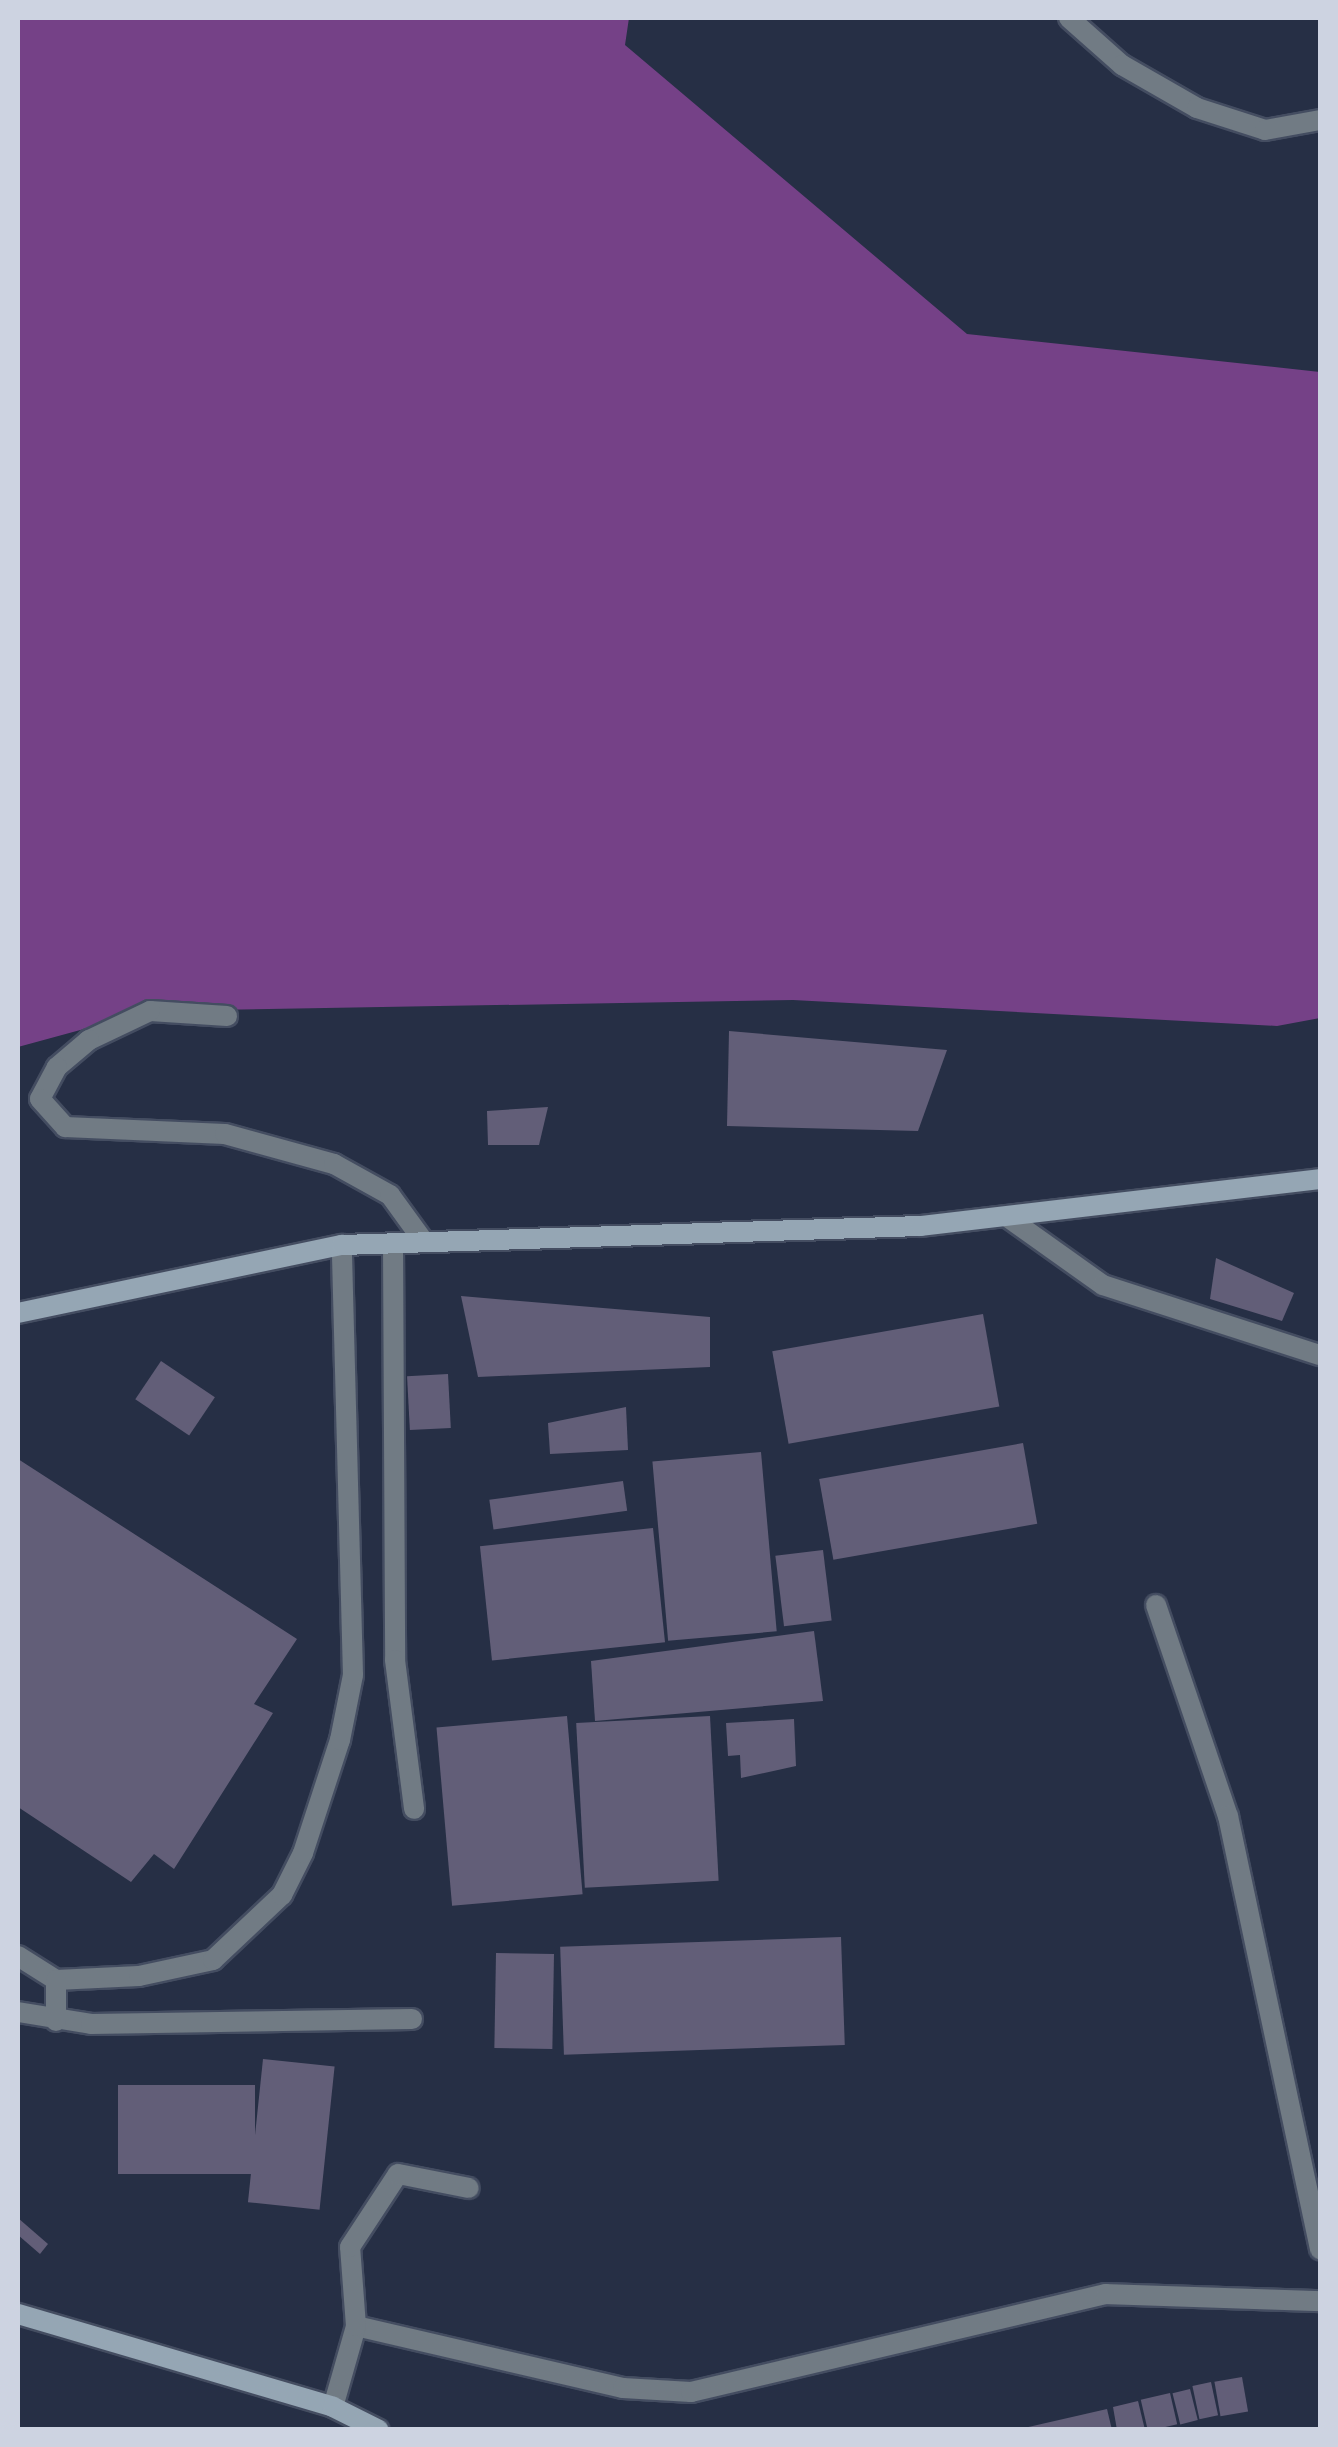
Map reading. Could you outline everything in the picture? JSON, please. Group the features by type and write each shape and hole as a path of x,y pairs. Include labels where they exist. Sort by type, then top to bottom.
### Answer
{"main road":[{"path":"18,1313 342,1245 1010,1219 1320,1179"},
{"path":"18,2314 333,2407 379,2430"}],"street":[{"path":"1069,18 1122,65 1197,108 1265,130 1320,120"},
{"path":"227,1016 150,1011 88,1040 58,1067 40,1100 65,1127 225,1134 334,1164 390,1195 424,1242"},
{"path":"1010,1219 1102,1285 1320,1355"},
{"path":"392,1242 395,1660 414,1809"},
{"path":"18,1956 56,1980 139,1976 214,1960 282,1895 303,1853 340,1740 352,1676 342,1245"},
{"path":"1156,1605 1228,1816 1320,2248"},
{"path":"56,1980 56,2021"},
{"path":"18,2012 56,2021 412,2020"},
{"path":"333,2407 356,2326 350,2247 398,2174 469,2188"},
{"path":"356,2326 623,2388 690,2392 1106,2294 1320,2301"}],"shaded area":[{"path":"18,18 629,18 625,45 967,334 1320,372 1320,1018 1277,1026 793,1000 150,1011 18,1047"}],"building":[{"path":"729,1031 947,1050 918,1131 727,1126"},
{"path":"548,1107 539,1145 488,1145 487,1111"},
{"path":"1216,1258 1294,1293 1282,1321 1210,1299"},
{"path":"461,1296 710,1317 710,1367 478,1377"},
{"path":"983,1314 999,1407 789,1444 772,1351"},
{"path":"161,1361 215,1397 189,1435 135,1399"},
{"path":"448,1374 451,1428 410,1430 407,1376"},
{"path":"626,1407 628,1450 550,1454 548,1423"},
{"path":"1023,1443 1037,1524 833,1560 819,1479"},
{"path":"761,1452 777,1631 668,1641 652,1461"},
{"path":"18,1459 297,1639 254,1704 273,1713 174,1869 154,1854 131,1882 18,1807"},
{"path":"623,1481 627,1511 493,1529 489,1500"},
{"path":"653,1528 665,1642 492,1661 480,1546"},
{"path":"823,1550 832,1620 784,1626 775,1556"},
{"path":"814,1631 823,1701 595,1721 591,1661"},
{"path":"567,1716 583,1894 452,1906 436,1727"},
{"path":"710,1716 719,1881 585,1888 576,1723"},
{"path":"794,1719 796,1766 741,1778 740,1755 728,1756 726,1723"},
{"path":"841,1937 845,2045 564,2055 560,1947"},
{"path":"496,1953 554,1954 552,2049 494,2048"},
{"path":"263,2059 335,2067 320,2210 248,2202"},
{"path":"118,2085 255,2085 255,2174 118,2174"},
{"path":"18,2218 48,2244 40,2254 18,2235"},
{"path":"1242,2377 1248,2411 1221,2416 1214,2382"},
{"path":"1211,2382 1218,2415 1199,2419 1192,2386"},
{"path":"1190,2389 1198,2420 1180,2424 1173,2393"},
{"path":"1170,2393 1177,2424 1148,2430 1141,2400"},
{"path":"1138,2401 1145,2430 1117,2430 1113,2407"},
{"path":"1107,2409 1112,2430 1024,2428"}]}
